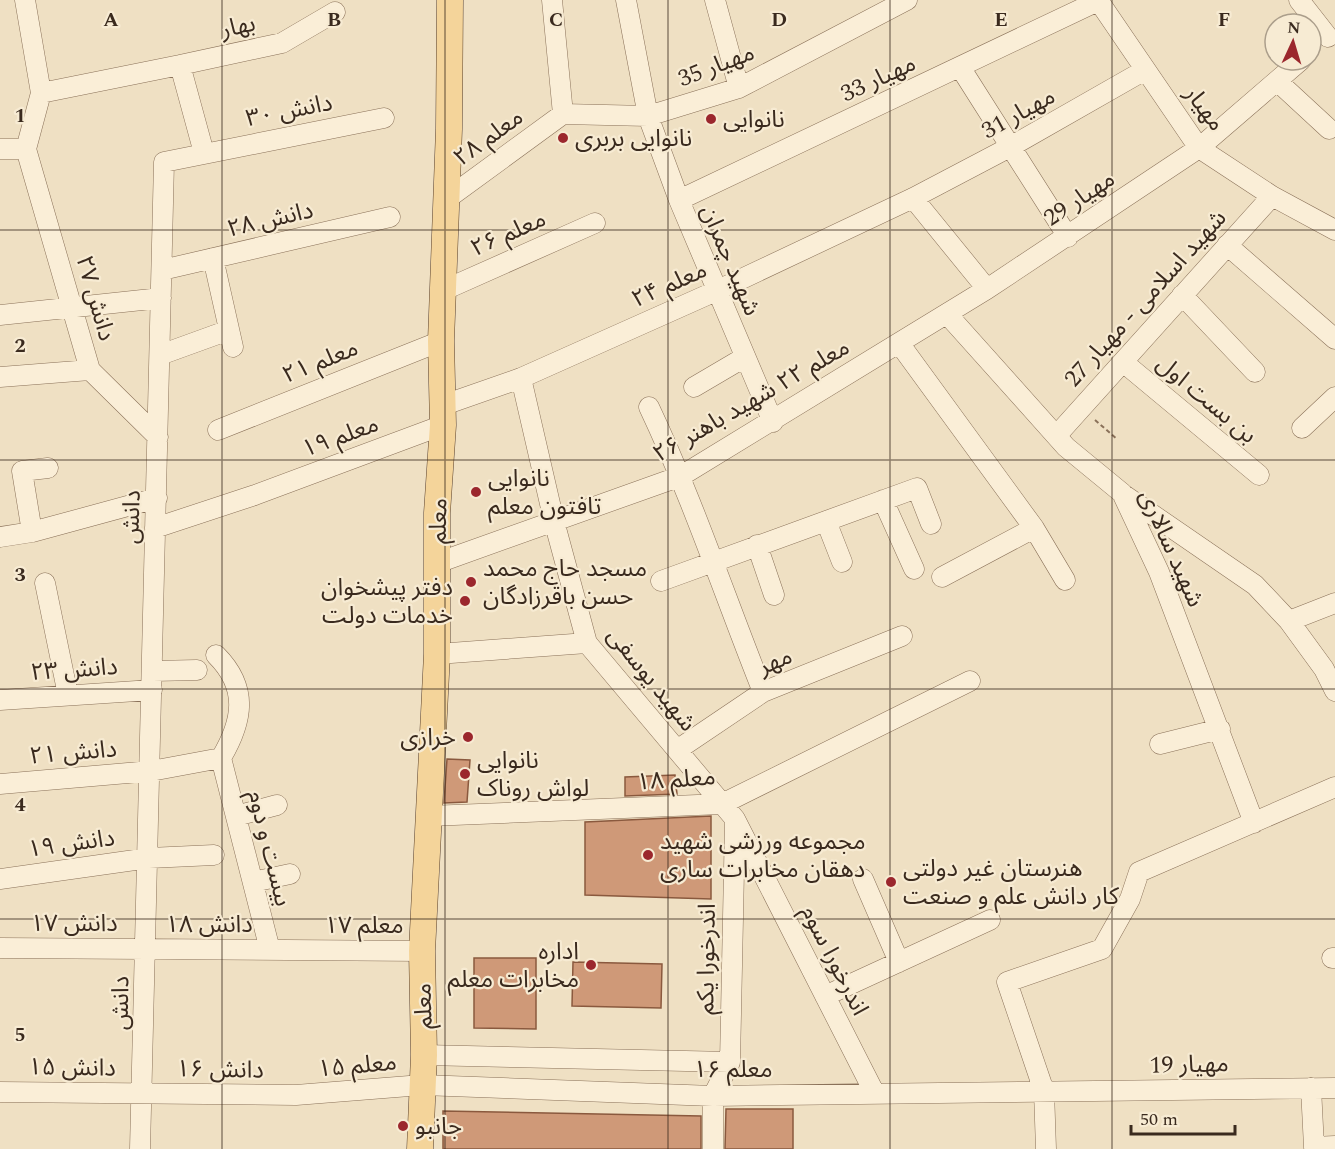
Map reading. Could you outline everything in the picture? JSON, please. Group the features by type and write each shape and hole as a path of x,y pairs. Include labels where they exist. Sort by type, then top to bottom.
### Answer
{"main road":[{"name":"معلم","path":"420,1149 424,1055 422,951 437,654 437,513 442,416 441,340 444,201 449,129 450,0"}],"street":[{"path":"0,149 27,149 41,93 25,0"},
{"path":"552,0 562,114"},
{"name":"شهید چمران","path":"626,0 648,116 678,200 773,422"},
{"path":"715,0 740,88"},
{"name":"مهیار 35","path":"562,114 648,116 740,88 907,0"},
{"path":"1299,0 1331,34"},
{"name":"مهیار 33","path":"678,200 1098,1"},
{"name":"مهیار","path":"1098,1 1199,148 1272,196 1335,230"},
{"name":"بهار","path":"180,65 282,43 335,12"},
{"path":"41,93 180,65 204,153"},
{"path":"960,67 1068,237"},
{"name":"مهیار 31","path":"913,198 1010,147 1145,70"},
{"name":"مهیار 29","path":"947,314 1068,237 1199,148 1287,72"},
{"path":"1277,81 1329,129"},
{"name":"معلم ۲۸","path":"444,201 562,114"},
{"name":"دانش ۳۰","path":"204,153 384,118"},
{"name":"دانش ۲۷","path":"27,149 90,370 158,437"},
{"name":"دانش","path":"140,1149 144,1094 164,162 204,153"},
{"name":"شهید اسلامی - مهیار 27","path":"1057,435 1272,196"},
{"path":"913,198 987,289"},
{"name":"معلم ۲۴","path":"442,416 913,198"},
{"name":"دانش ۲۸","path":"162,270 390,217"},
{"name":"معلم ۲۶","path":"442,291 595,223"},
{"path":"1227,245 1335,339"},
{"path":"160,355 231,339 213,258"},
{"path":"1182,295 1256,372"},
{"path":"0,315 161,298"},
{"name":"معلم ۲۲ شهید باهنر ۲۶","path":"437,563 681,476 947,314"},
{"name":"شهید سالاری","path":"947,314 1066,447 1122,493 1159,572 1254,823"},
{"name":"معلم ۲۱","path":"218,429 441,340"},
{"path":"899,343 1034,528 1065,580"},
{"path":"694,387 745,357"},
{"name":"بن بست اول","path":"1123,362 1259,475"},
{"path":"0,376 90,370"},
{"name":"شهید یوسفی","path":"521,378 554,521 587,643 729,812"},
{"path":"1302,428 1335,397"},
{"path":"649,407 681,476 711,562 763,692"},
{"name":"معلم ۱۹","path":"155,528 255,495 442,416"},
{"path":"32,532 22,471 48,468"},
{"path":"661,581 917,488 931,524"},
{"path":"1122,493 1256,585 1330,668 1335,691"},
{"path":"0,537 32,532 157,498"},
{"path":"883,500 914,569"},
{"path":"826,521 842,562"},
{"path":"942,577 1034,528"},
{"path":"757,545 774,595"},
{"path":"45,583 68,695"},
{"path":"1289,621 1335,603"},
{"name":"مهر","path":"676,750 763,692 902,636"},
{"path":"437,654 587,643"},
{"path":"216,655 227,666 236,684 241,712 234,736 221,758"},
{"name":"دانش ٢٣","path":"0,700 68,695 196,670"},
{"name":"معلم ۱۸","path":"429,816 729,812 970,681"},
{"path":"1161,744 1220,729"},
{"name":"دانش ٢١","path":"0,784 151,771 221,758"},
{"name":"بیست و دوم","path":"221,758 270,950"},
{"path":"1046,1149 1044,1091 1007,982 1102,949 1130,899 1139,872 1335,787"},
{"path":"236,816 277,805"},
{"name":"اندرخورا سوم","path":"729,812 874,1092"},
{"name":"اندرخورا یکم","path":"713,1096 730,1062 729,812"},
{"name":"دانش ١٩","path":"0,879 149,858 214,855"},
{"path":"253,882 290,874"},
{"path":"863,879 899,962"},
{"path":"825,996 990,920"},
{"name":"دانش ۱۷","path":"0,948 147,949"},
{"name":"دانش ١٨","path":"147,949 306,951"},
{"name":"معلم ١٧","path":"306,951 422,951"},
{"path":"424,1055 730,1062"},
{"name":"معلم ۱۶","path":"422,1085 713,1096 1044,1091"},
{"name":"معلم ۱۵","path":"296,1095 422,1085"},
{"path":"1311,1088 1314,1147 1335,1146"},
{"name":"مهیار 19","path":"1044,1091 1335,1088"},
{"name":"دانش ۱۵","path":"0,1092 144,1094"},
{"name":"دانش ۱۶","path":"144,1094 296,1095"},
{"path":"713,1096 713,1149"}],"path":[{"path":"1081,408 1117,439"}],"building":[{"path":"447,759 470,760 467,802 444,803"},
{"path":"675,775 677,794 625,796 625,777"},
{"name":"مجموعه ورزشی شهید دهقان مخابرات ساری","path":"711,816 711,899 585,895 585,822"},
{"path":"474,958 536,958 536,1029 474,1028"},
{"path":"573,962 662,964 661,1008 572,1006"},
{"path":"726,1109 793,1109 793,1149 725,1149"},
{"path":"443,1111 701,1116 701,1149 443,1149"}],"place":[{"name":"نانوایی","path":"711,119"},
{"name":"نانوایی بربری","path":"563,138"},
{"name":"نانوایی تافتون معلم","path":"476,492"},
{"name":"مسجد حاج محمد حسن باقرزادگان","path":"471,582"},
{"name":"دفتر پیشخوان خدمات دولت","path":"465,601"},
{"name":"خرازی","path":"468,737"},
{"name":"نانوایی لواش روناک","path":"465,774"},
{"name":"مجموعه ورزشی شهید دهقان مخابرات ساری","path":"648,855"},
{"name":"هنرستان غیر دولتی کار دانش علم و صنعت","path":"891,882"},
{"name":"اداره مخابرات معلم","path":"591,965"},
{"name":"جانبو","path":"403,1126"}]}
